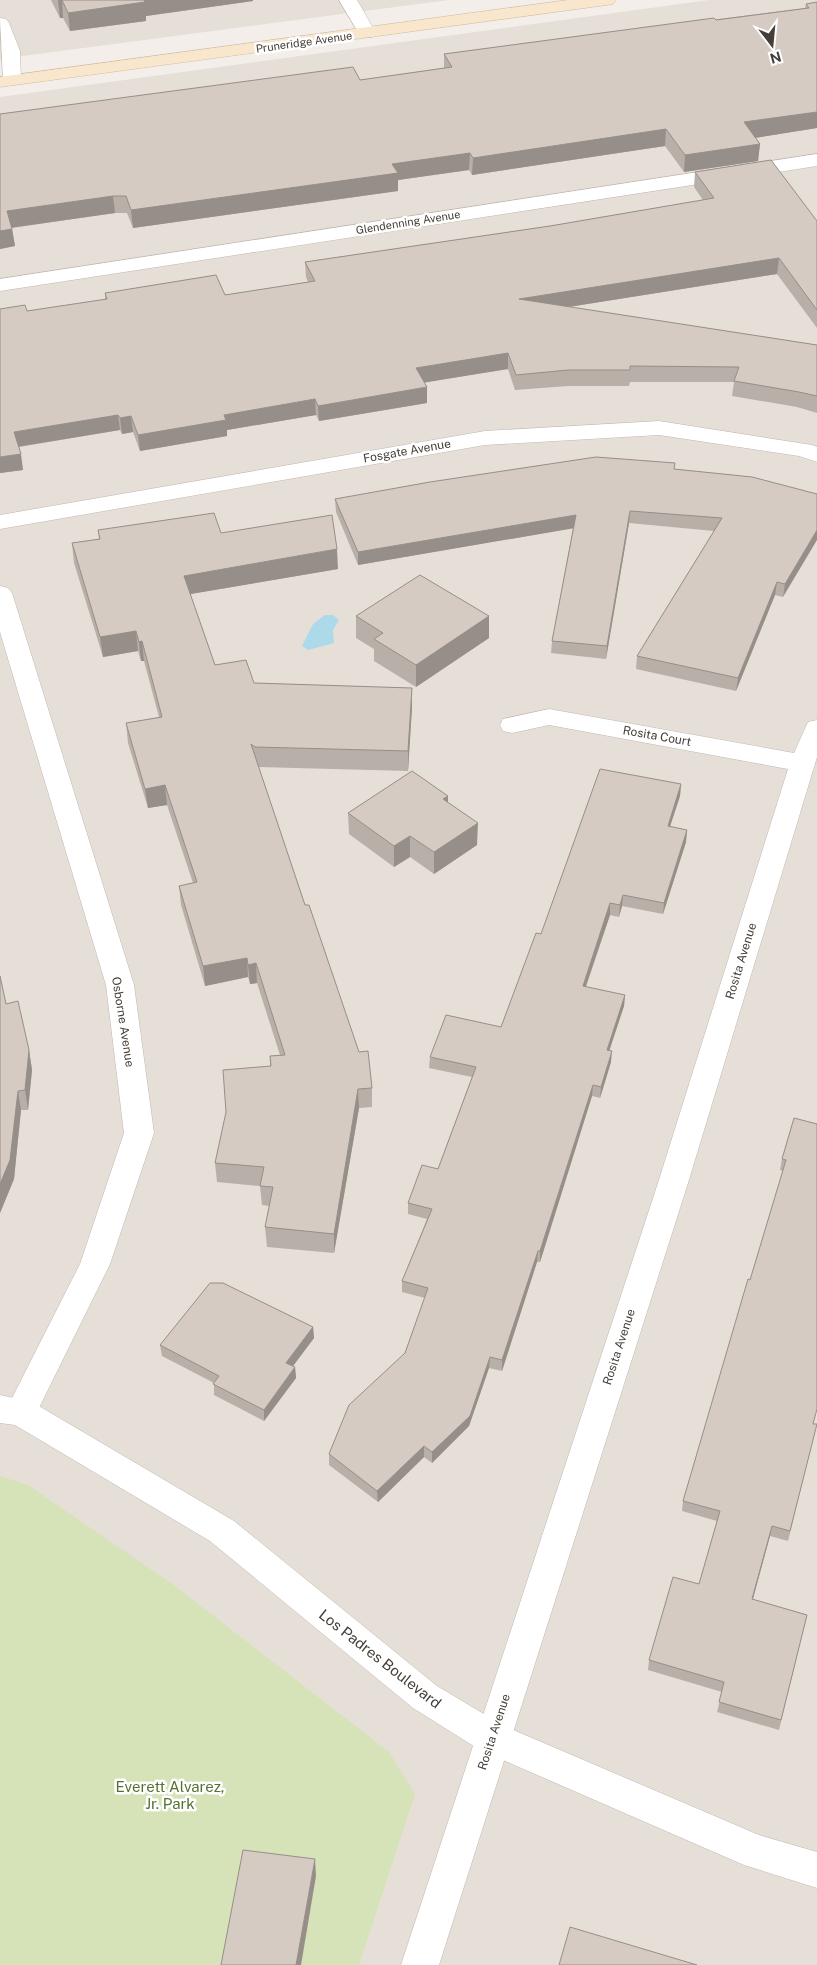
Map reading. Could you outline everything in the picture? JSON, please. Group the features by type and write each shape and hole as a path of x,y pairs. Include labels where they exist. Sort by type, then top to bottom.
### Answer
{"main road":[{"name":"Pruneridge Avenue","path":"6,81 607,0"}],"street":[{"path":"348,0 368,33"},
{"path":"0,23 11,52 6,81"},
{"name":"Glendenning Avenue","path":"0,285 817,160"},
{"name":"Fosgate Avenue","path":"0,522 485,438 659,428 804,450 817,455"},
{"name":"Osborne Avenue","path":"0,593 120,985 139,1132 95,1264 10,1410"},
{"name":"Rosita Court","path":"512,725 550,717 802,762"},
{"name":"Rosita Avenue","path":"420,1965 670,1192 802,762 817,728"},
{"name":"Los Padres Boulevard","path":"10,1410 222,1532 425,1697 492,1738 757,1852 817,1870"}],"shaded area":[{"path":"0,0 449,0 0,59"},
{"path":"709,0 817,0 817,1965 0,1965 0,97"}],"green space":[{"name":"Everett Alvarez, Jr. Park","path":"0,1476 28,1485 175,1586 389,1752 415,1794 359,1965 0,1965"}],"water":[{"path":"325,615 333,615 339,620 333,630 334,643 308,650 302,646 313,624"}],"building":[{"path":"62,0 144,0 145,2 68,13"},
{"path":"817,2 817,112 744,122 760,144 685,155 666,129 473,158 470,153 392,164 398,173 131,210 126,196 113,196 7,211 12,229 0,231 0,114 353,67 360,80 452,67 444,54 714,18 716,20 809,8 806,4"},
{"path":"771,160 817,221 817,310 779,258 519,299 817,345 817,396 734,381 739,367 630,366 630,370 568,370 516,375 508,353 416,368 427,387 318,406 315,399 224,415 226,420 138,435 131,416 120,418 118,415 14,432 21,454 0,457 0,309 25,305 27,311 107,299 105,293 216,275 225,295 315,281 305,262 550,226 714,198 695,172"},
{"path":"596,457 675,463 674,469 752,477 817,494 817,530 785,584 777,582 738,678 637,656 722,518 630,511 607,646 552,641 576,515 358,552 335,499 430,482"},
{"path":"214,513 221,533 332,515 337,549 184,576 215,665 246,660 254,683 412,688 408,751 255,747 251,744 305,905 309,905 359,1052 368,1051 372,1088 358,1089 334,1234 265,1227 273,1187 260,1186 264,1167 215,1163 226,1112 223,1070 271,1066 270,1056 285,1055 256,963 248,965 247,958 203,966 179,886 197,882 165,785 145,789 126,723 162,717 142,641 139,642 136,631 100,637 72,543 100,539 98,530"},
{"path":"420,575 489,616 416,665 374,639 383,633 356,616"},
{"path":"600,769 681,784 668,826 687,830 664,903 623,895 620,905 610,903 583,986 625,995 607,1050 612,1051 601,1087 593,1085 540,1251 538,1251 502,1360 490,1357 470,1416 432,1452 424,1446 377,1491 329,1454 349,1405 405,1353 428,1288 402,1281 432,1209 408,1203 422,1165 438,1169 476,1067 430,1057 446,1015 501,1027 536,933 541,934"},
{"path":"412,771 448,796 443,799 478,823 434,852 410,836 394,846 348,813"},
{"path":"0,976 6,1004 18,1001 29,1050 25,1090 18,1091 10,1160 0,1184"},
{"path":"794,1118 817,1124 817,1409 813,1424 817,1424 790,1531 772,1526 752,1599 807,1615 781,1720 719,1702 724,1682 649,1660 673,1577 699,1584 720,1511 683,1501 748,1279 750,1280 786,1160 782,1159"},
{"path":"210,1283 223,1283 313,1327 286,1363 295,1367 264,1410 213,1384 219,1376 160,1345"},
{"path":"243,1850 315,1859 296,1965 221,1965"},
{"path":"570,1927 697,1965 559,1965"}]}
